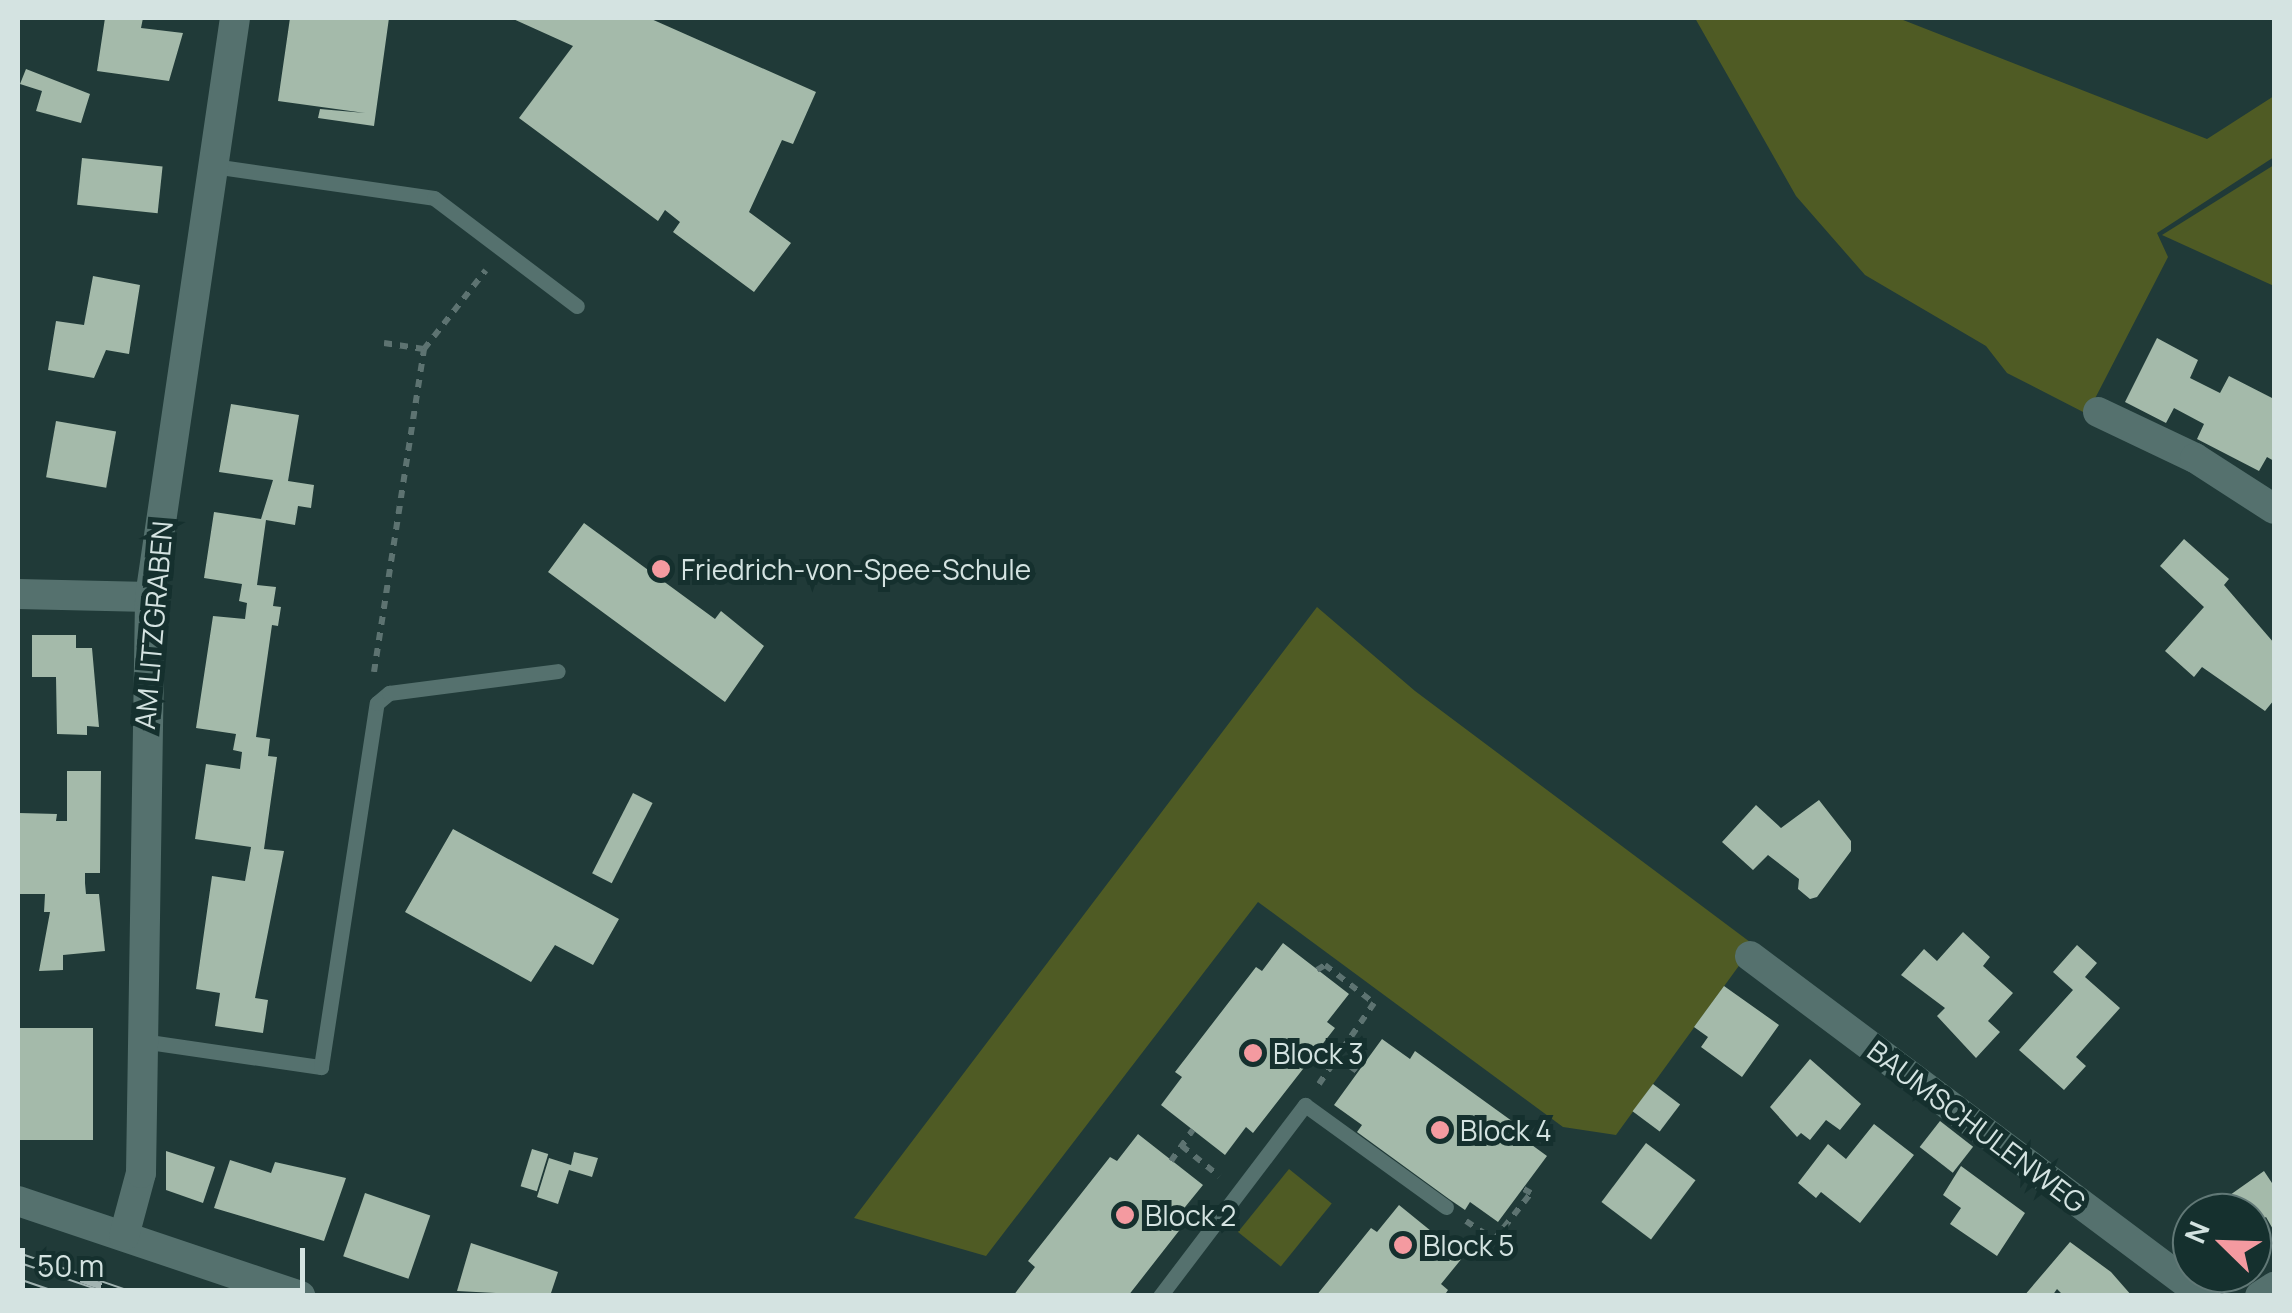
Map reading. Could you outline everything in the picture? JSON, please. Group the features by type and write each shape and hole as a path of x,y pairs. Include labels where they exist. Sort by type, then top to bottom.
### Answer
{"street":[{"name":"AM LITZGRABEN","path":"124,1236 141,1173 150,596 235,18"},
{"path":"2098,412 2195,458 2274,508"},
{"path":"18,594 150,596"},
{"name":"BAUMSCHULENWEG","path":"1750,956 2204,1296"},
{"path":"18,1201 300,1296"},
{"path":"2260,1296 2274,1287"}],"lane":[{"path":"213,166 434,198 577,306"},
{"path":"142,1040 321,1067 377,703 389,694 558,671"},
{"path":"1160,1296 1305,1105 1446,1207"}],"path":[{"path":"377,703 374,663 424,349 502,249"},
{"path":"384,343 424,349"},
{"path":"1305,1105 1374,1003 1325,965 1317,970"},
{"path":"1338,1057 1357,1071"},
{"path":"1171,1160 1193,1130"},
{"path":"1182,1146 1239,1192"},
{"path":"1446,1207 1494,1240 1531,1193 1522,1188"}],"green space":[{"path":"1695,18 1898,18 2207,139 2274,96 2274,157 2157,233 2168,257 2087,414 2007,373 1986,346 1865,275 1796,196"},
{"path":"2274,165 2274,286 2162,235"},
{"path":"1317,607 1415,691 1754,945 1616,1135 1563,1127 1258,902 986,1256 854,1218"},
{"path":"1289,1169 1332,1204 1281,1267 1238,1232"}],"building":[{"path":"105,18 143,18 141,28 183,33 169,81 97,71"},
{"path":"290,18 389,18 374,126 318,118 320,109 365,113 278,101"},
{"path":"511,18 649,18 816,92 793,144 782,140 749,212 791,243 754,292 673,232 680,222 665,210 658,221 519,118 573,46"},
{"path":"26,69 90,94 81,123 36,111 42,91 20,84"},
{"path":"82,158 163,166 158,213 77,205"},
{"path":"93,276 140,285 129,354 106,350 94,378 48,370 56,321 84,325"},
{"path":"2157,338 2198,360 2190,378 2220,393 2229,376 2274,399 2274,461 2267,457 2259,471 2197,439 2204,424 2174,408 2166,423 2125,402"},
{"path":"231,404 299,415 288,481 314,485 311,508 298,506 295,525 266,520 257,585 276,587 273,606 281,607 278,626 272,625 256,737 270,739 268,756 277,757 264,849 284,851 255,998 268,1000 263,1033 215,1026 220,993 196,989 212,876 245,881 251,847 195,839 206,764 240,769 242,752 233,750 236,734 196,728 213,616 245,619 247,603 239,601 242,584 204,578 214,512 261,519 273,480 219,472"},
{"path":"56,421 116,432 106,488 46,477"},
{"path":"584,523 715,619 721,611 764,646 725,702 548,572"},
{"path":"2184,539 2229,579 2224,585 2274,643 2274,700 2265,711 2202,667 2194,677 2165,651 2204,607 2160,566"},
{"path":"32,635 76,635 76,648 92,648 99,727 87,726 87,735 57,734 56,677 32,677"},
{"path":"67,771 101,771 100,873 85,873 85,883 86,894 99,894 105,951 63,955 63,970 39,971 50,912 44,912 45,894 18,894 19,813 57,814 56,821 67,821"},
{"path":"633,793 653,803 612,883 592,873"},
{"path":"1819,800 1851,841 1851,851 1817,897 1810,899 1798,889 1799,879 1768,855 1753,870 1722,842 1756,805 1781,828"},
{"path":"453,829 619,919 593,965 555,945 531,982 405,912"},
{"path":"1963,932 1990,957 1983,966 2013,993 1988,1021 2000,1032 1976,1058 1937,1016 1945,1008 1901,975 1924,949 1937,961"},
{"name":"Block 3","path":"1283,943 1349,994 1327,1022 1335,1028 1253,1133 1246,1127 1225,1155 1161,1105 1182,1077 1175,1072 1256,967 1262,971"},
{"path":"2077,945 2097,963 2085,977 2120,1008 2076,1057 2086,1066 2064,1090 2019,1050 2073,990 2053,972"},
{"path":"1724,986 1779,1025 1742,1077 1701,1047 1708,1037 1694,1027"},
{"path":"19,1028 93,1028 93,1140 19,1140"},
{"name":"Block 4","path":"1382,1039 1410,1059 1415,1051 1523,1129 1518,1135 1547,1156 1498,1222 1470,1202 1465,1210 1449,1199 1357,1132 1362,1125 1334,1105"},
{"path":"1810,1059 1861,1104 1840,1130 1826,1120 1810,1140 1801,1133 1797,1137 1770,1107"},
{"path":"1653,1084 1680,1104 1660,1132 1633,1111"},
{"path":"1940,1121 1973,1147 1953,1173 1920,1147"},
{"path":"1874,1124 1914,1155 1860,1223 1821,1192 1816,1198 1798,1183 1828,1144 1846,1159"},
{"name":"Block 2","path":"1138,1134 1203,1185 1181,1212 1189,1218 1128,1296 1013,1296 1035,1267 1028,1261 1110,1157 1117,1161"},
{"path":"1646,1143 1696,1180 1651,1239 1601,1202"},
{"path":"532,1149 548,1154 537,1191 521,1186"},
{"path":"166,1151 215,1167 203,1203 166,1190"},
{"path":"574,1152 598,1158 592,1177 569,1170 558,1204 537,1197 549,1158 571,1165"},
{"path":"230,1160 271,1173 275,1162 346,1178 324,1241 214,1208"},
{"path":"1961,1166 2025,1213 1997,1256 1950,1224 1961,1208 1943,1195"},
{"path":"2264,1171 2274,1186 2274,1231 2272,1193 2233,1193"},
{"path":"365,1193 430,1215 408,1279 343,1256"},
{"name":"Block 5","path":"1399,1205 1463,1257 1441,1284 1448,1290 1444,1296 1316,1296 1371,1228 1377,1232"},
{"path":"2070,1242 2111,1272 2132,1296 2064,1296 2057,1289 2052,1296 2024,1296"},
{"path":"471,1243 558,1272 550,1296 457,1291"}],"railway":[{"path":"18,1257 132,1296"},
{"path":"18,1283 56,1296"}],"place":[{"name":"Friedrich-von-Spee-Schule","path":"661,569"},
{"name":"Block 3","path":"1253,1053"},
{"name":"Block 4","path":"1440,1130"},
{"name":"Block 2","path":"1125,1215"},
{"name":"Block 5","path":"1403,1245"}]}
